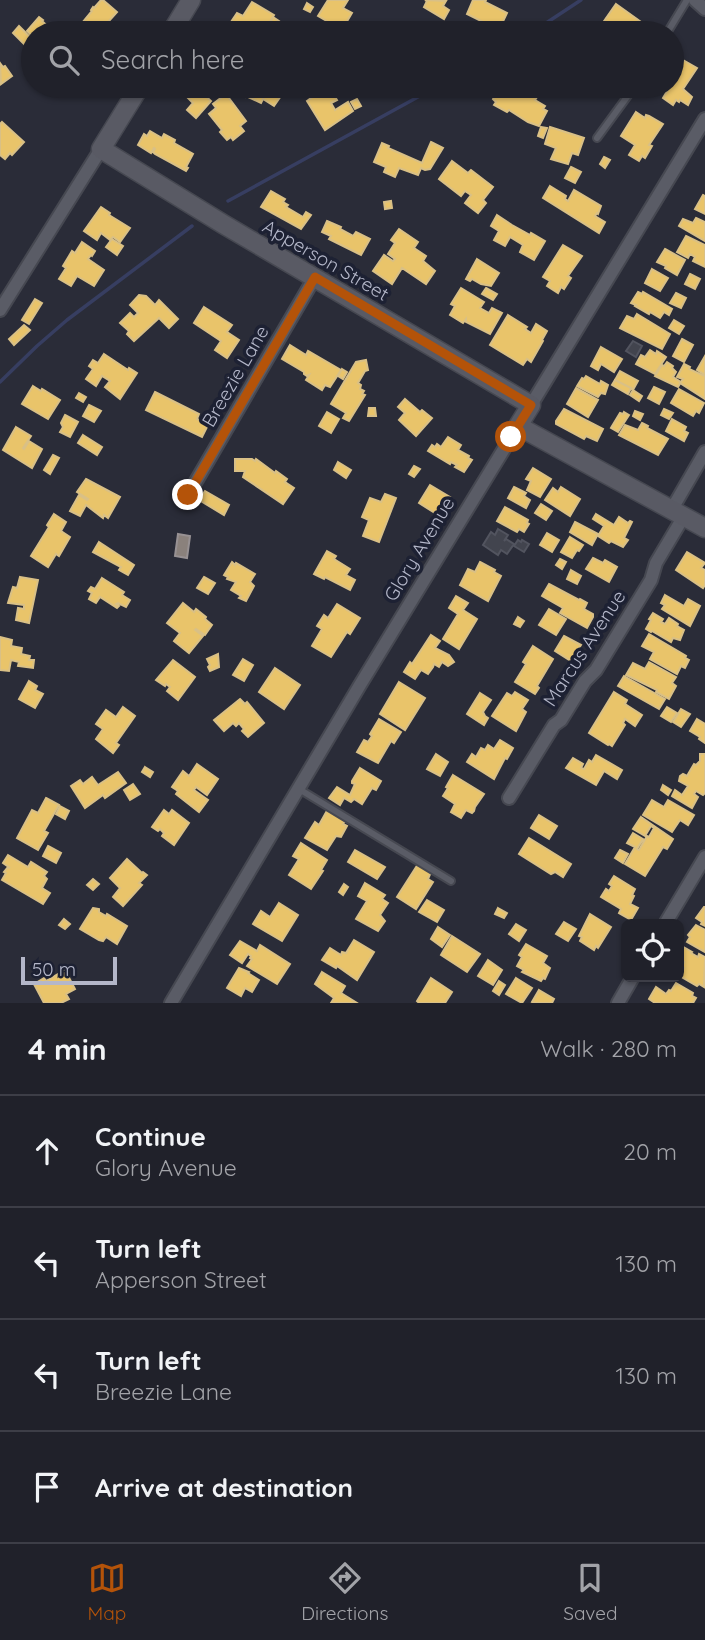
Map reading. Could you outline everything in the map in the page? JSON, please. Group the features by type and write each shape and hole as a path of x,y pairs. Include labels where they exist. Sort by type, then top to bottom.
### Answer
{"street":[{"path":"178,21 191,0"},
{"path":"695,0 705,9"},
{"path":"2,303 133,98"},
{"name":"Glory Avenue","path":"171,1003 705,119"},
{"name":"Apperson Street","path":"101,149 531,405"},
{"name":"Breezie Lane","path":"188,495 315,277"},
{"path":"518,426 705,528"},
{"name":"Marcus Avenue","path":"509,798 554,725 561,720 596,670 651,580 705,452"},
{"path":"668,919 705,857"},
{"path":"618,1003 630,982"}],"lane":[{"path":"674,21 687,0"},
{"path":"597,138 626,98"},
{"path":"299,789 451,881"}],"building: Homes":[{"path":"103,0 117,12 109,21 84,21"},
{"path":"328,0 348,0 343,8 352,13 347,21 327,21 318,16"},
{"path":"425,0 446,1 443,6 449,10 444,19 424,7 427,1"},
{"path":"473,0 486,0 485,2 507,13 503,21 481,21 467,14"},
{"path":"252,2 274,15 270,21 232,21 237,13 243,16"},
{"path":"307,3 313,7 310,12 304,9"},
{"path":"616,4 640,21 604,21"},
{"path":"19,26 21,41 13,33"},
{"path":"684,61 697,68 684,88"},
{"path":"0,63 12,76 1,84"},
{"path":"684,90 692,97 688,105 676,100 673,105 663,98 684,98"},
{"path":"188,98 208,98 211,101 196,118 187,110 193,103"},
{"path":"221,98 229,98 246,121 240,126 244,131 233,140 231,137 227,140 209,114 216,108 213,104"},
{"path":"250,98 280,98 274,106 263,99 261,103"},
{"path":"311,98 336,98 337,100 331,103 335,110 348,102 353,111 325,130 307,101"},
{"path":"536,98 535,100 545,106 543,109 547,111 539,126 494,105 496,102 493,99"},
{"path":"357,99 361,106 355,109 351,102"},
{"path":"636,112 663,124 649,145 652,146 645,158 642,156 639,161 629,155 635,145 621,136"},
{"path":"2,122 24,142 5,159 0,155"},
{"path":"541,127 547,128 543,138 538,136"},
{"path":"550,127 584,138 578,155 572,153 568,164 551,159 556,148 545,144"},
{"path":"150,131 162,138 164,134 193,154 186,171 155,154 154,148 151,153 138,145 144,134 147,136"},
{"path":"431,142 443,148 430,169 421,168 418,175 399,168 395,177 384,172 386,167 374,162 382,143 422,163"},
{"path":"604,157 610,160 605,168 600,164"},
{"path":"452,161 468,173 471,170 493,187 483,200 486,203 478,213 465,203 471,195 465,191 461,196 439,179"},
{"path":"571,167 581,172 575,183 565,178"},
{"path":"550,186 566,196 568,201 574,190 601,206 595,216 605,222 599,233 543,198"},
{"path":"271,191 285,199 283,202 288,205 286,207 303,217 306,212 311,215 301,229 261,207"},
{"path":"703,195 705,196 705,214 695,209"},
{"path":"391,201 392,208 385,209 384,202"},
{"path":"101,207 130,228 120,242 113,237 110,240 101,233 97,240 84,231"},
{"path":"497,215 545,241 534,260 520,252 523,245 510,237 505,246 494,240 499,231 491,226"},
{"path":"696,218 705,222 705,241 679,226 683,219 693,223"},
{"path":"327,221 353,236 356,232 370,239 361,255 329,239 331,236 322,232"},
{"path":"399,229 418,242 414,248 426,256 423,261 435,271 426,284 402,268 392,284 373,271 384,255 393,261 395,259 388,254 395,243 391,240"},
{"path":"686,236 705,245 705,267 693,261 695,257 690,254 688,258 677,252"},
{"path":"112,239 123,246 117,255 106,247"},
{"path":"82,242 95,251 88,259 104,270 94,286 77,276 71,286 59,279 72,251 75,253"},
{"path":"563,245 582,256 568,276 571,278 564,289 561,287 558,293 547,286 550,281 543,277"},
{"path":"665,249 685,260 677,275 657,262"},
{"path":"477,259 499,273 491,286 466,279"},
{"path":"652,269 668,278 660,291 645,283"},
{"path":"690,274 700,279 695,289 685,284"},
{"path":"461,288 484,302 480,308 489,313 492,308 502,313 490,334 466,322 466,319 463,323 450,315 455,306 451,304"},
{"path":"486,288 497,294 493,300 482,294"},
{"path":"638,292 643,292 672,309 669,315 664,312 660,318 635,306 631,303"},
{"path":"676,293 686,298 681,308 670,303"},
{"path":"139,295 146,296 155,305 159,300 178,319 169,328 159,318 134,341 127,334 129,331 120,323 130,313 134,317 138,313 130,305"},
{"path":"35,299 42,303 29,324 22,320"},
{"path":"204,307 232,325 227,332 239,340 227,358 215,350 221,341 194,323"},
{"path":"637,314 670,334 662,349 620,328 627,316 634,319"},
{"path":"508,315 527,327 525,329 531,333 536,324 547,331 531,362 527,359 523,365 490,345"},
{"path":"674,320 684,326 679,334 669,328"},
{"path":"24,325 30,330 14,345 9,339"},
{"path":"682,339 693,345 684,362 673,356"},
{"path":"290,345 306,355 308,351 341,370 330,387 325,385 322,390 306,380 309,375 282,359"},
{"path":"601,347 622,359 614,372 601,364 598,370 591,366"},
{"path":"650,350 666,357 655,374 636,364 641,355 645,357"},
{"path":"104,354 137,373 120,399 105,387 110,381 102,376 96,386 86,379 93,369 89,366 93,360 98,363"},
{"path":"705,356 705,375 697,370"},
{"path":"366,360 368,370 358,383 365,395 349,421 343,418 346,413 331,404 356,362"},
{"path":"667,362 676,372 673,377 681,382 678,387 655,376"},
{"path":"684,364 705,376 705,399 680,383 683,379 677,377"},
{"path":"342,369 347,372 343,379 338,376"},
{"path":"620,371 638,381 633,390 615,380"},
{"path":"586,376 600,384 601,381 608,385 605,394 601,393 598,397 577,386"},
{"path":"615,380 631,388 628,394 612,385"},
{"path":"33,386 60,400 48,419 22,404"},
{"path":"654,387 665,392 659,404 648,398"},
{"path":"576,388 598,400 588,417 567,404"},
{"path":"679,389 704,403 699,413 696,411 693,416 671,403"},
{"path":"633,390 642,396 639,401 630,395"},
{"path":"155,392 199,414 197,419 208,425 202,437 146,410"},
{"path":"79,393 86,397 83,402 76,398"},
{"path":"405,399 432,418 416,436 399,420 405,413 398,407"},
{"path":"89,405 101,411 94,422 83,416"},
{"path":"369,408 375,408 376,416 368,416"},
{"path":"564,409 603,429 597,441 586,436 584,439 556,424"},
{"path":"664,409 673,413 669,419 661,415"},
{"path":"635,411 643,414 640,420 633,416"},
{"path":"327,412 339,419 331,433 319,426"},
{"path":"620,413 629,415 618,432 611,428"},
{"path":"65,415 78,422 70,437 60,432"},
{"path":"672,419 686,427 684,431 688,433 684,441 666,431"},
{"path":"642,423 668,439 658,455 619,435 625,425 638,430"},
{"path":"16,427 31,436 24,449 29,441 42,449 32,468 3,450"},
{"path":"83,435 102,447 97,455 78,443"},
{"path":"448,437 461,445 458,450 472,460 464,472 455,467 457,465 451,462 450,464 428,451 432,445 441,447"},
{"path":"53,455 59,458 50,474 44,470"},
{"path":"235,459 256,459 287,479 285,482 294,488 283,504 243,477 245,471 235,471"},
{"path":"338,462 351,470 346,478 334,470"},
{"path":"414,466 420,469 414,477 409,474"},
{"path":"533,468 551,479 540,497 527,490 531,481 526,479"},
{"path":"86,479 120,497 108,518 104,515 103,518 86,505 80,516 70,511 79,495 88,499 77,492"},
{"path":"430,485 450,497 438,515 419,503"},
{"path":"514,487 526,493 524,496 530,500 526,508 508,498"},
{"path":"561,487 580,499 570,516 545,500 553,488 558,492"},
{"path":"205,491 229,505 224,515 199,500"},
{"path":"385,494 396,498 379,542 363,536 369,520 362,517 370,498 381,502"},
{"path":"541,504 552,511 546,520 535,513"},
{"path":"505,507 528,520 529,524 524,532 519,529 517,532 497,521"},
{"path":"54,514 66,522 61,531 70,537 59,556 56,554 48,567 31,556"},
{"path":"596,514 614,525 619,517 628,523 632,522 624,538 628,540 623,547 598,536 604,526 593,519"},
{"path":"575,522 598,534 592,545 570,532"},
{"path":"547,533 559,540 552,552 540,545"},
{"path":"570,537 583,545 572,558 561,552"},
{"path":"99,542 134,565 128,575 119,570 121,567 93,552"},
{"path":"327,551 350,569 346,575 355,580 350,590 314,574"},
{"path":"687,552 705,563 701,568 705,570 703,588 676,570"},
{"path":"593,558 603,563 605,560 617,567 609,582 586,569"},
{"path":"560,559 566,562 562,569 556,565"},
{"path":"232,562 255,574 250,582 254,586 246,601 231,590 236,582 224,575"},
{"path":"480,562 501,576 488,601 460,585 468,569 475,572"},
{"path":"571,570 581,576 577,584 567,579"},
{"path":"20,577 38,580 29,623 16,620 18,608 24,609 24,605 8,603 13,587 17,588"},
{"path":"204,577 215,583 208,594 197,588"},
{"path":"102,578 124,592 122,595 130,600 126,607 118,603 117,608 100,597 96,603 89,599 92,593 88,591 91,587 95,589"},
{"path":"549,584 587,603 584,609 593,614 593,617 587,628 560,613 563,608 542,596"},
{"path":"665,595 684,606 688,599 700,606 690,626 662,609 665,605 661,603"},
{"path":"456,596 468,603 463,610 477,619 459,649 443,639 458,614 449,608"},
{"path":"183,603 194,612 196,609 212,625 205,635 195,630 203,636 189,653 174,641 180,633 167,623"},
{"path":"337,604 360,618 331,657 312,646 322,629 317,626 324,615 328,618"},
{"path":"549,609 566,619 556,635 539,625"},
{"path":"653,613 663,619 661,622 665,624 669,618 684,630 680,640 673,638 671,642 646,629"},
{"path":"518,617 524,621 520,627 514,624"},
{"path":"649,634 686,656 689,660 685,668 681,666 677,674 650,659 654,652 642,646"},
{"path":"431,635 440,641 435,648 449,655 454,662 448,666 442,662 439,667 434,664 428,674 421,670 415,679 404,672"},
{"path":"564,636 581,645 571,661 555,651"},
{"path":"0,637 12,640 11,646 22,648 21,654 34,660 33,668 18,666 19,662 11,660 9,671 0,670"},
{"path":"533,646 553,659 535,694 515,682"},
{"path":"218,654 219,667 210,671 207,659"},
{"path":"243,659 253,665 244,681 233,675"},
{"path":"173,660 195,677 178,700 167,691 170,687 156,680"},
{"path":"649,662 676,677 672,683 676,686 669,699 626,675 633,663 645,669"},
{"path":"275,668 300,685 284,709 259,692"},
{"path":"624,676 665,699 659,709 618,686"},
{"path":"29,681 37,686 35,690 43,694 35,708 19,699"},
{"path":"399,682 425,698 405,730 380,714"},
{"path":"515,692 528,700 522,709 526,712 516,731 492,716 507,693 512,696"},
{"path":"614,692 627,700 625,704 642,715 635,726 625,719 625,725 612,746 589,733"},
{"path":"480,693 491,700 483,712 488,718 484,725 467,714"},
{"path":"240,699 245,704 247,702 264,723 248,737 239,723 236,726 233,723 224,731 214,720"},
{"path":"123,707 135,716 116,743 119,745 113,753 96,739 103,729 96,724 106,710 116,717"},
{"path":"667,707 677,713 671,722 661,716"},
{"path":"681,709 690,714 681,727 673,722"},
{"path":"379,719 401,732 394,743 391,741 378,763 357,752 364,740 368,742 372,736 370,734"},
{"path":"697,719 705,724 705,743 690,731"},
{"path":"500,740 513,748 494,779 467,762 472,754 476,757 481,748 485,750 488,745 494,749"},
{"path":"436,754 448,762 440,776 427,769"},
{"path":"700,754 705,754 705,793 703,795 696,791 694,794 698,797 692,808 672,796 675,790 682,795 688,786 679,781 680,776 687,776 694,764 700,761"},
{"path":"596,755 622,770 617,779 604,771 596,785 566,768 573,758 583,764 581,768 584,769"},
{"path":"197,764 218,779 207,795 196,787 194,790 208,800 199,812 176,794 178,791 172,787 183,771 189,776"},
{"path":"145,767 153,772 150,777 142,772"},
{"path":"360,768 381,781 376,790 372,788 362,804 354,799 351,802 344,798 340,805 329,798 337,787 350,795 355,784 352,781"},
{"path":"118,772 126,783 85,808 71,786 80,780 83,784 92,777 98,785"},
{"path":"453,775 484,794 474,811 472,813 466,810 461,818 451,812 455,804 443,796"},
{"path":"133,784 140,794 130,800 124,790"},
{"path":"663,785 671,790 668,795 661,790"},
{"path":"46,798 59,805 44,831 48,833 38,850 17,838 32,810 38,813"},
{"path":"652,800 664,807 668,800 694,815 688,825 680,820 672,832 643,815"},
{"path":"60,806 69,811 65,819 56,814"},
{"path":"328,809 346,820 343,824 347,826 341,837 336,836 327,850 305,838 315,822 319,825"},
{"path":"164,810 169,814 172,810 189,823 174,845 162,836 164,833 160,829 158,831 152,827"},
{"path":"539,815 557,826 549,839 531,828"},
{"path":"641,817 673,839 667,849 663,847 645,876 625,864 635,847 627,843 633,833 643,839 637,849 639,850 654,828 651,826 645,836 633,829"},
{"path":"529,838 571,864 563,877 555,872 551,874 519,854"},
{"path":"301,843 327,860 311,889 289,875 299,859 293,856"},
{"path":"48,846 61,853 56,863 43,856"},
{"path":"355,850 385,867 377,879 348,862"},
{"path":"620,850 628,854 623,863 615,858"},
{"path":"8,855 28,867 31,862 47,872 42,888 50,893 43,904 2,880 6,873 4,872 10,868 3,863"},
{"path":"127,859 147,875 139,883 142,885 123,906 113,897 120,888 110,878"},
{"path":"418,864 431,872 428,879 433,882 416,909 397,897"},
{"path":"614,876 635,889 630,904 638,908 632,919 619,913 621,909 601,897 606,889 609,891 612,886 609,884"},
{"path":"93,879 99,884 93,890 87,885"},
{"path":"365,883 385,895 382,899 388,903 380,915 385,921 378,931 356,919 367,901 358,896"},
{"path":"344,884 348,887 343,895 339,892"},
{"path":"427,900 444,910 437,922 419,912"},
{"path":"279,903 298,915 282,941 253,924 261,911 270,917"},
{"path":"705,907 705,926 696,918"},
{"path":"93,908 127,926 117,944 106,937 103,941 99,940 80,929"},
{"path":"498,908 507,913 504,918 495,914"},
{"path":"590,914 611,927 594,950 580,941 582,937 579,936"},
{"path":"64,919 70,924 65,929 59,925"},
{"path":"564,922 576,929 568,941 556,934"},
{"path":"516,924 526,930 519,941 509,934"},
{"path":"696,925 705,930 705,952 687,942 690,937 688,935"},
{"path":"438,927 450,935 442,947 431,939"},
{"path":"452,936 480,954 467,972 441,955"},
{"path":"354,940 374,952 357,980 337,966 336,968 322,960 330,948 341,955 342,952 346,953"},
{"path":"240,941 257,951 260,945 290,964 277,984 247,966 252,959 248,954 242,963 230,955"},
{"path":"526,944 547,956 543,963 550,968 545,979 541,981 522,972 524,970 517,966 522,957 519,955"},
{"path":"684,947 698,957 699,954 705,957 704,987 699,984 697,986 684,978"},
{"path":"488,960 502,970 493,985 478,976"},
{"path":"239,968 259,980 252,992 245,988 241,996 227,988"},
{"path":"65,970 75,989 66,994 69,999 61,1003 44,1003 34,984 44,978 46,981"},
{"path":"322,972 345,986 341,993 357,1003 331,1003 334,998 315,984"},
{"path":"431,978 452,992 445,1003 417,1001"},
{"path":"516,978 532,988 522,1003 506,994"},
{"path":"499,981 505,985 499,995 493,991"},
{"path":"676,983 693,993 692,996 696,998 693,1003 655,1003 649,999 656,987 666,994"},
{"path":"539,990 554,999 552,1003 532,1002"}],"building: Industry":[{"path":"178,534 190,536 187,558 175,556"}],"building: Other":[{"path":"633,341 642,346 636,357 626,351"},
{"path":"498,529 508,535 504,541 506,539 514,544 507,554 501,550 498,555 483,545 491,532 495,535"},
{"path":"518,540 529,544 524,552 514,546"}],"waterway":[{"path":"549,21 581,0"},
{"path":"228,201 416,98"},
{"path":"0,382 67,320 192,226"}],"route":[{"path":"188,495 315,277 531,405 511,437"}]}
